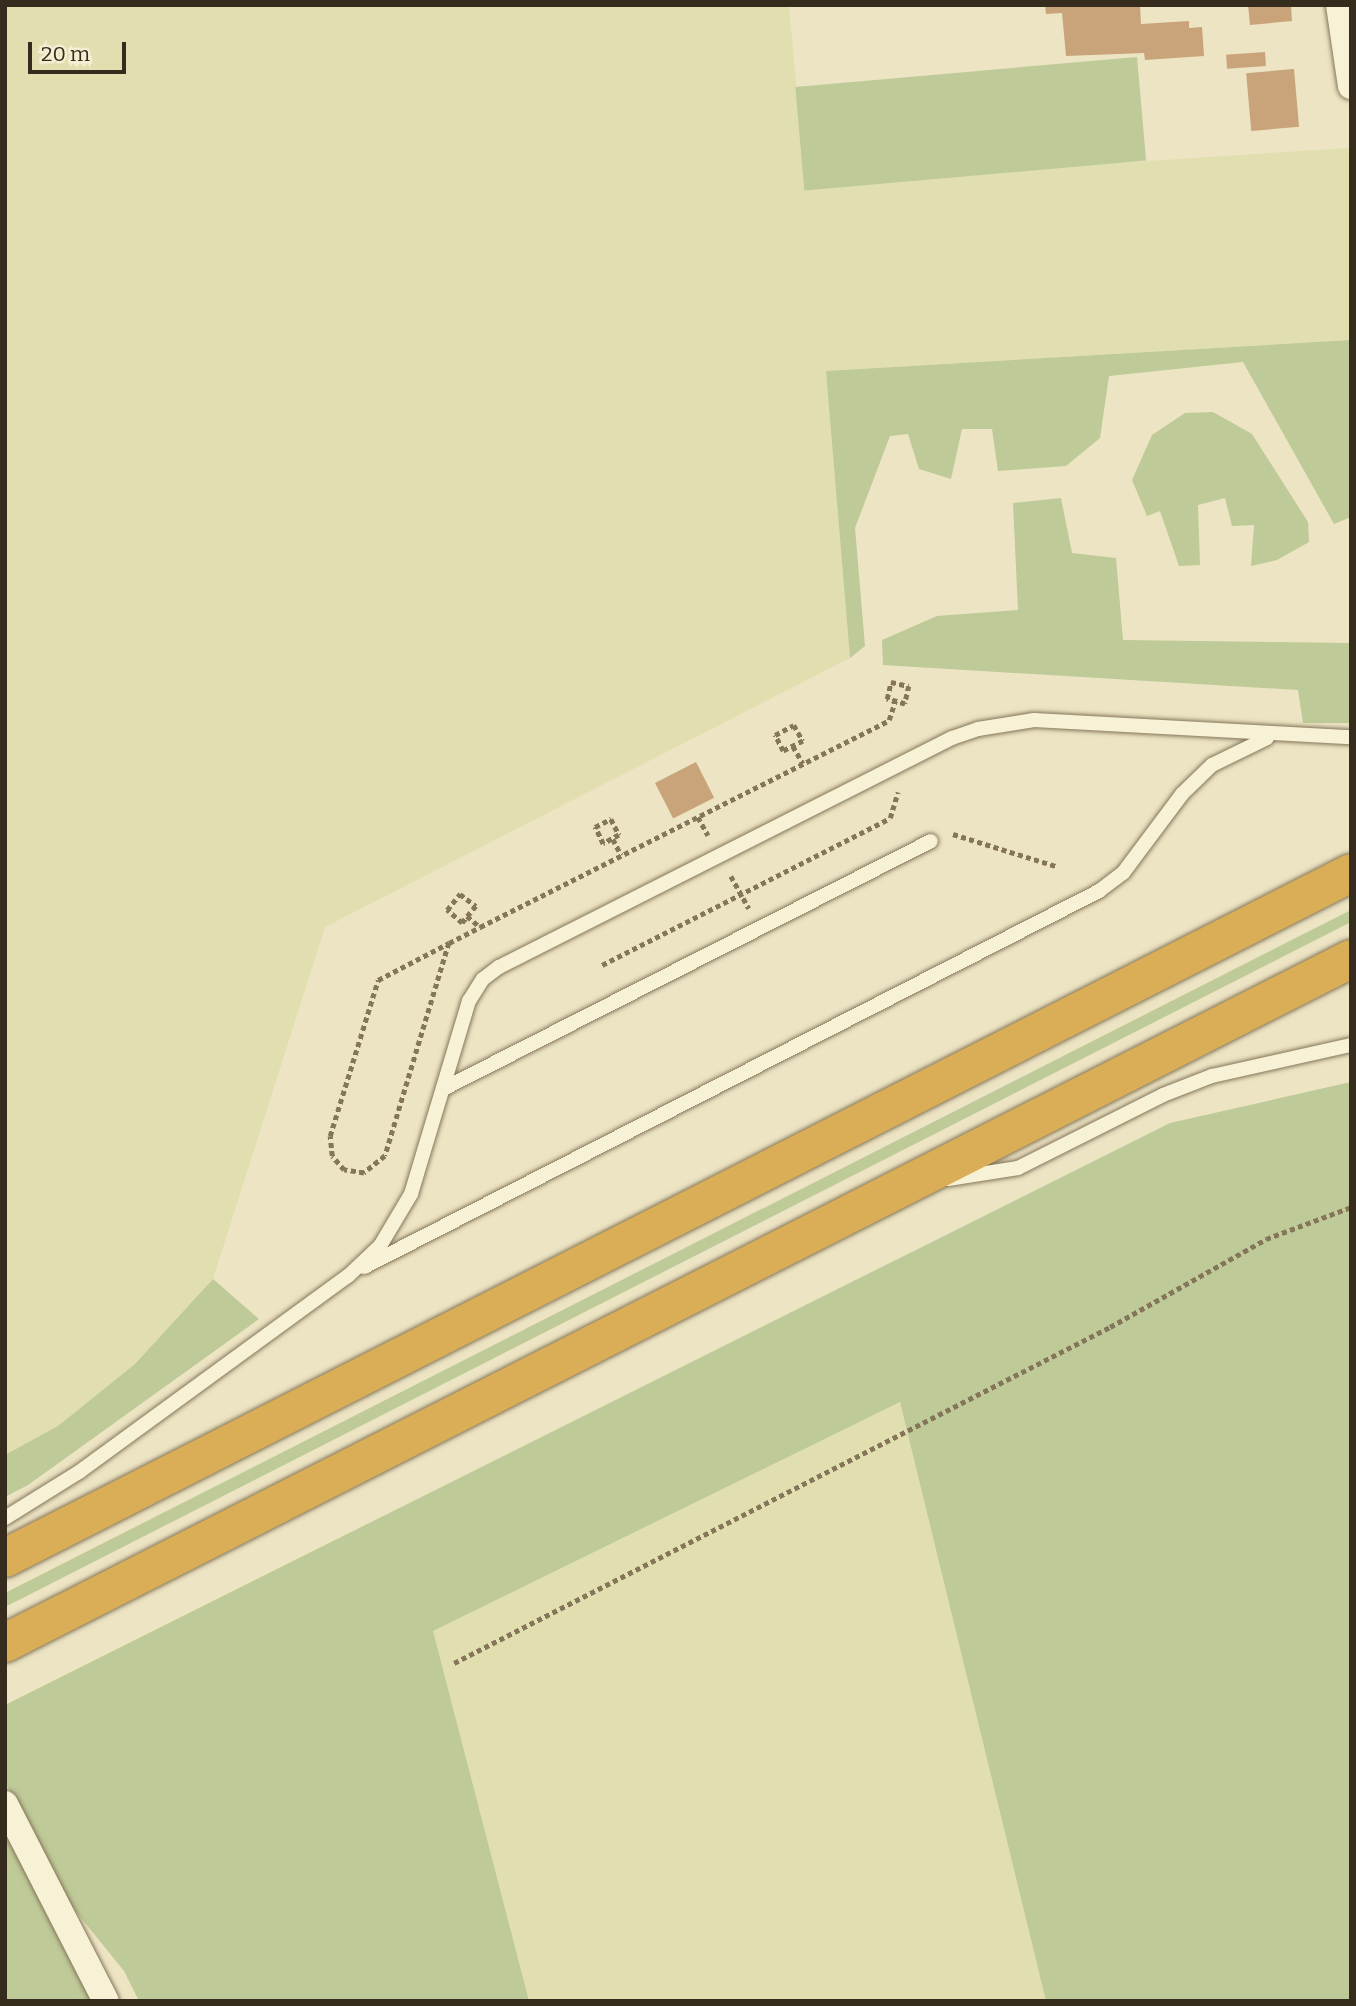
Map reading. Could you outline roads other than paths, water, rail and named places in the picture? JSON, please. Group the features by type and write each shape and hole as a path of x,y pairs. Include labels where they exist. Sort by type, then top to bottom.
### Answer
{"highway":[{"path":"5,1558 1351,873"},
{"path":"5,1643 1351,959"}],"street":[{"path":"1339,5 1351,86"},
{"path":"5,1804 106,2001"}],"lane":[{"path":"348,1276 397,1222 443,1088 468,1001 483,979 499,967 952,738 1006,722 1034,720 1351,737"},
{"path":"5,1518 79,1472 348,1276 1099,891 1123,873 1182,794 1212,765 1240,747 1275,735"},
{"path":"443,1088 931,841"},
{"path":"902,1186 1018,1168 1163,1095 1212,1076 1351,1045"}]}
